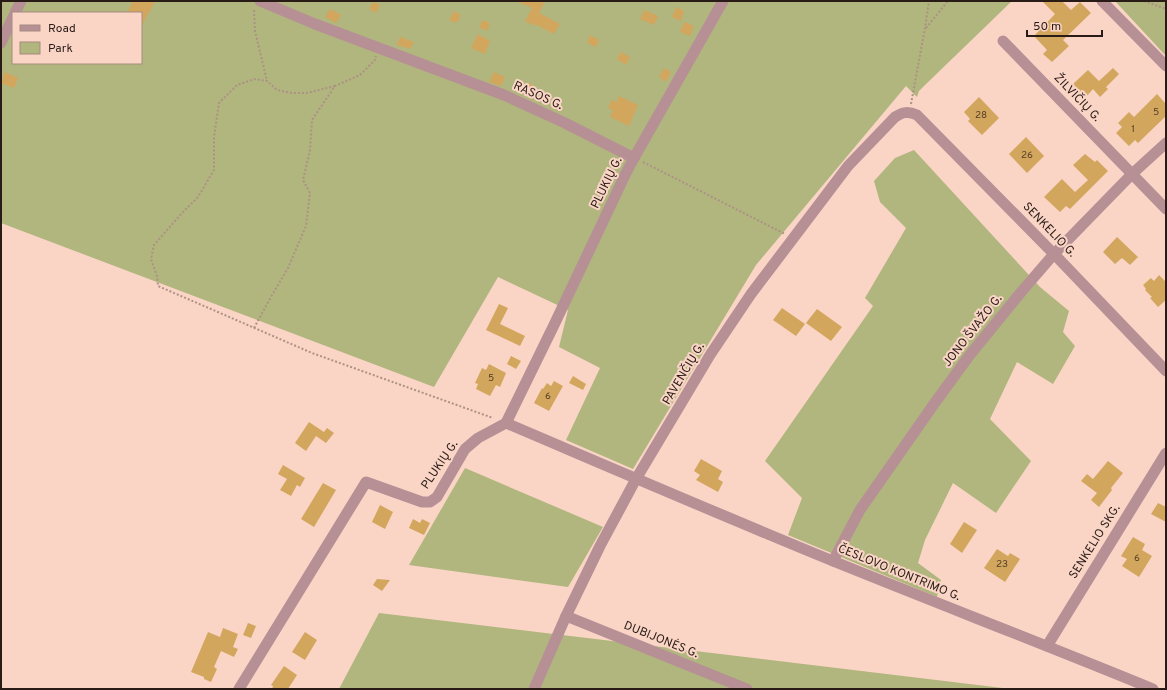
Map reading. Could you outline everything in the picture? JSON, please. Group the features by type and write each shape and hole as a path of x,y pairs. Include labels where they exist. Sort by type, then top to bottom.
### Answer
{"street":[{"path":"16,12 21,1"},
{"path":"634,158 722,1"},
{"path":"1102,1 1166,66"},
{"name":"RASOS G.","path":"257,3 504,95 565,123 634,158"},
{"path":"1,42 12,20"},
{"name":"ŽILVIČIŲ G.","path":"1003,41 1166,209"},
{"name":"PAVENČIŲ G.","path":"534,689 566,616 600,546 636,479 710,355 751,294 848,166 895,117 902,113 909,112"},
{"name":"SENKELIO G.","path":"909,112 917,115 1054,254 1166,371"},
{"name":"JONO ŠVAŽO G.","path":"833,561 860,510 969,356 1054,254 1132,174 1166,143"},
{"name":"PLUKIŲ G.","path":"239,689 366,482 422,502 430,502 437,497 465,449 478,438 506,422 554,326 634,158"},
{"name":"ČESLOVO KONTRIMO G.","path":"506,422 636,479 833,561 1153,689"},
{"name":"SENKELIO SKG.","path":"1047,646 1166,453"},
{"name":"DUBIJONĖS G.","path":"566,616 746,689"}],"path":[{"path":"909,112 929,1"},
{"path":"925,28 948,1"},
{"path":"1144,1 1166,9"},
{"path":"257,3 255,31 267,81"},
{"path":"378,48 375,60 360,75 335,86 307,93 292,93 277,90 267,81 255,79 237,85 219,103 214,138 214,170 198,197 178,217 154,245 151,259 158,276 158,286 312,354 506,422"},
{"path":"254,328 288,268 306,226 310,194 304,180 310,150 312,120 335,86"},
{"path":"634,158 793,238"}],"green space":[{"path":"1,1 1012,1 919,91 917,97 906,86 756,265 633,469 566,440 600,368 559,347 568,310 498,277 434,387 1,223"},
{"path":"1115,1 1166,1 1166,56"},
{"path":"914,150 1040,287 1069,311 1063,332 1075,346 1053,384 1017,362 990,419 1031,461 996,513 953,483 925,540 918,563 941,580 937,597 788,535 802,498 765,461 873,306 865,298 906,228 880,202 874,181 895,158"},
{"path":"465,468 603,527 568,587 409,565"},
{"path":"379,613 1011,689 339,689"}],"building":[{"path":"133,1 155,1 142,26 142,12 128,12"},
{"path":"516,1 545,1 539,13 560,24 554,34 535,24 535,26 525,21 532,8"},
{"path":"1042,1 1062,1 1071,10 1080,2 1091,13 1063,40 1069,46 1052,62 1043,54 1047,50 1034,36 1055,14"},
{"path":"373,2 380,5 376,13 369,9"},
{"path":"676,7 684,11 681,21 672,17"},
{"path":"330,9 341,15 336,23 325,17"},
{"path":"644,10 658,16 654,25 640,19"},
{"path":"454,11 461,15 457,23 449,20"},
{"path":"483,20 490,23 487,31 479,27"},
{"path":"684,22 694,26 690,36 680,32"},
{"path":"478,34 490,41 485,54 471,48"},
{"path":"590,35 599,40 596,47 587,43"},
{"path":"400,37 414,42 410,49 397,45"},
{"path":"621,52 630,57 626,65 617,59"},
{"path":"664,68 671,72 666,82 659,77"},
{"path":"1113,68 1119,74 1106,87 1108,89 1100,97 1093,89 1086,97 1073,84 1088,70 1099,81"},
{"path":"5,72 18,78 14,88 1,83"},
{"path":"494,72 505,77 501,86 489,82"},
{"path":"529,83 536,87 532,99 523,94"},
{"path":"1157,94 1166,104 1166,116 1138,143 1135,140 1129,146 1116,133 1122,127 1118,123 1129,112 1134,117"},
{"path":"619,96 638,105 629,126 610,117 613,110 608,108 612,100 617,102"},
{"path":"979,97 999,118 982,135 968,121 970,119 964,112"},
{"path":"1026,137 1044,156 1027,173 1009,154"},
{"path":"1085,154 1095,162 1097,160 1108,171 1070,209 1066,206 1060,212 1044,197 1062,179 1075,192 1088,180 1073,165"},
{"path":"1117,237 1138,257 1130,265 1122,258 1115,264 1103,252"},
{"path":"1159,275 1166,282 1166,300 1158,307 1150,298 1152,297 1145,290 1146,289 1143,285 1151,278 1154,281"},
{"path":"499,304 508,308 500,324 525,336 520,346 486,330"},
{"path":"782,308 805,324 796,336 773,320"},
{"path":"817,309 842,327 831,341 806,323"},
{"path":"511,356 521,361 516,369 507,364"},
{"path":"489,364 506,373 500,387 496,385 490,396 476,389 478,384 475,383 482,368 486,370"},
{"path":"573,376 586,384 583,390 569,383"},
{"path":"554,381 563,386 549,411 534,403 542,388 543,389 547,383 551,386"},
{"path":"309,422 324,432 327,428 334,433 326,443 316,436 306,451 295,443"},
{"path":"701,459 722,471 718,479 723,482 718,492 696,480 700,475 694,471"},
{"path":"1108,461 1123,473 1099,507 1091,500 1097,493 1081,481 1087,474 1093,479"},
{"path":"283,465 305,478 300,487 297,485 291,496 280,490 287,479 278,474"},
{"path":"323,483 336,490 314,527 301,519"},
{"path":"1158,503 1166,507 1166,522 1151,514"},
{"path":"380,505 393,512 385,529 372,522"},
{"path":"413,519 420,523 422,519 430,523 424,535 409,528"},
{"path":"964,522 977,530 962,553 950,544"},
{"path":"1133,537 1145,544 1142,550 1152,556 1139,577 1122,566 1127,559 1121,556"},
{"path":"997,549 1008,556 1010,553 1020,559 1005,582 984,568"},
{"path":"377,579 390,580 382,591 373,585"},
{"path":"248,623 256,626 251,638 243,635"},
{"path":"223,628 238,634 233,647 238,649 234,657 221,651 214,667 217,669 211,682 204,679 204,677 191,672 208,632 220,637"},
{"path":"305,632 317,640 305,660 292,652"},
{"path":"284,666 297,675 288,689 272,689 273,686 271,685"}]}
